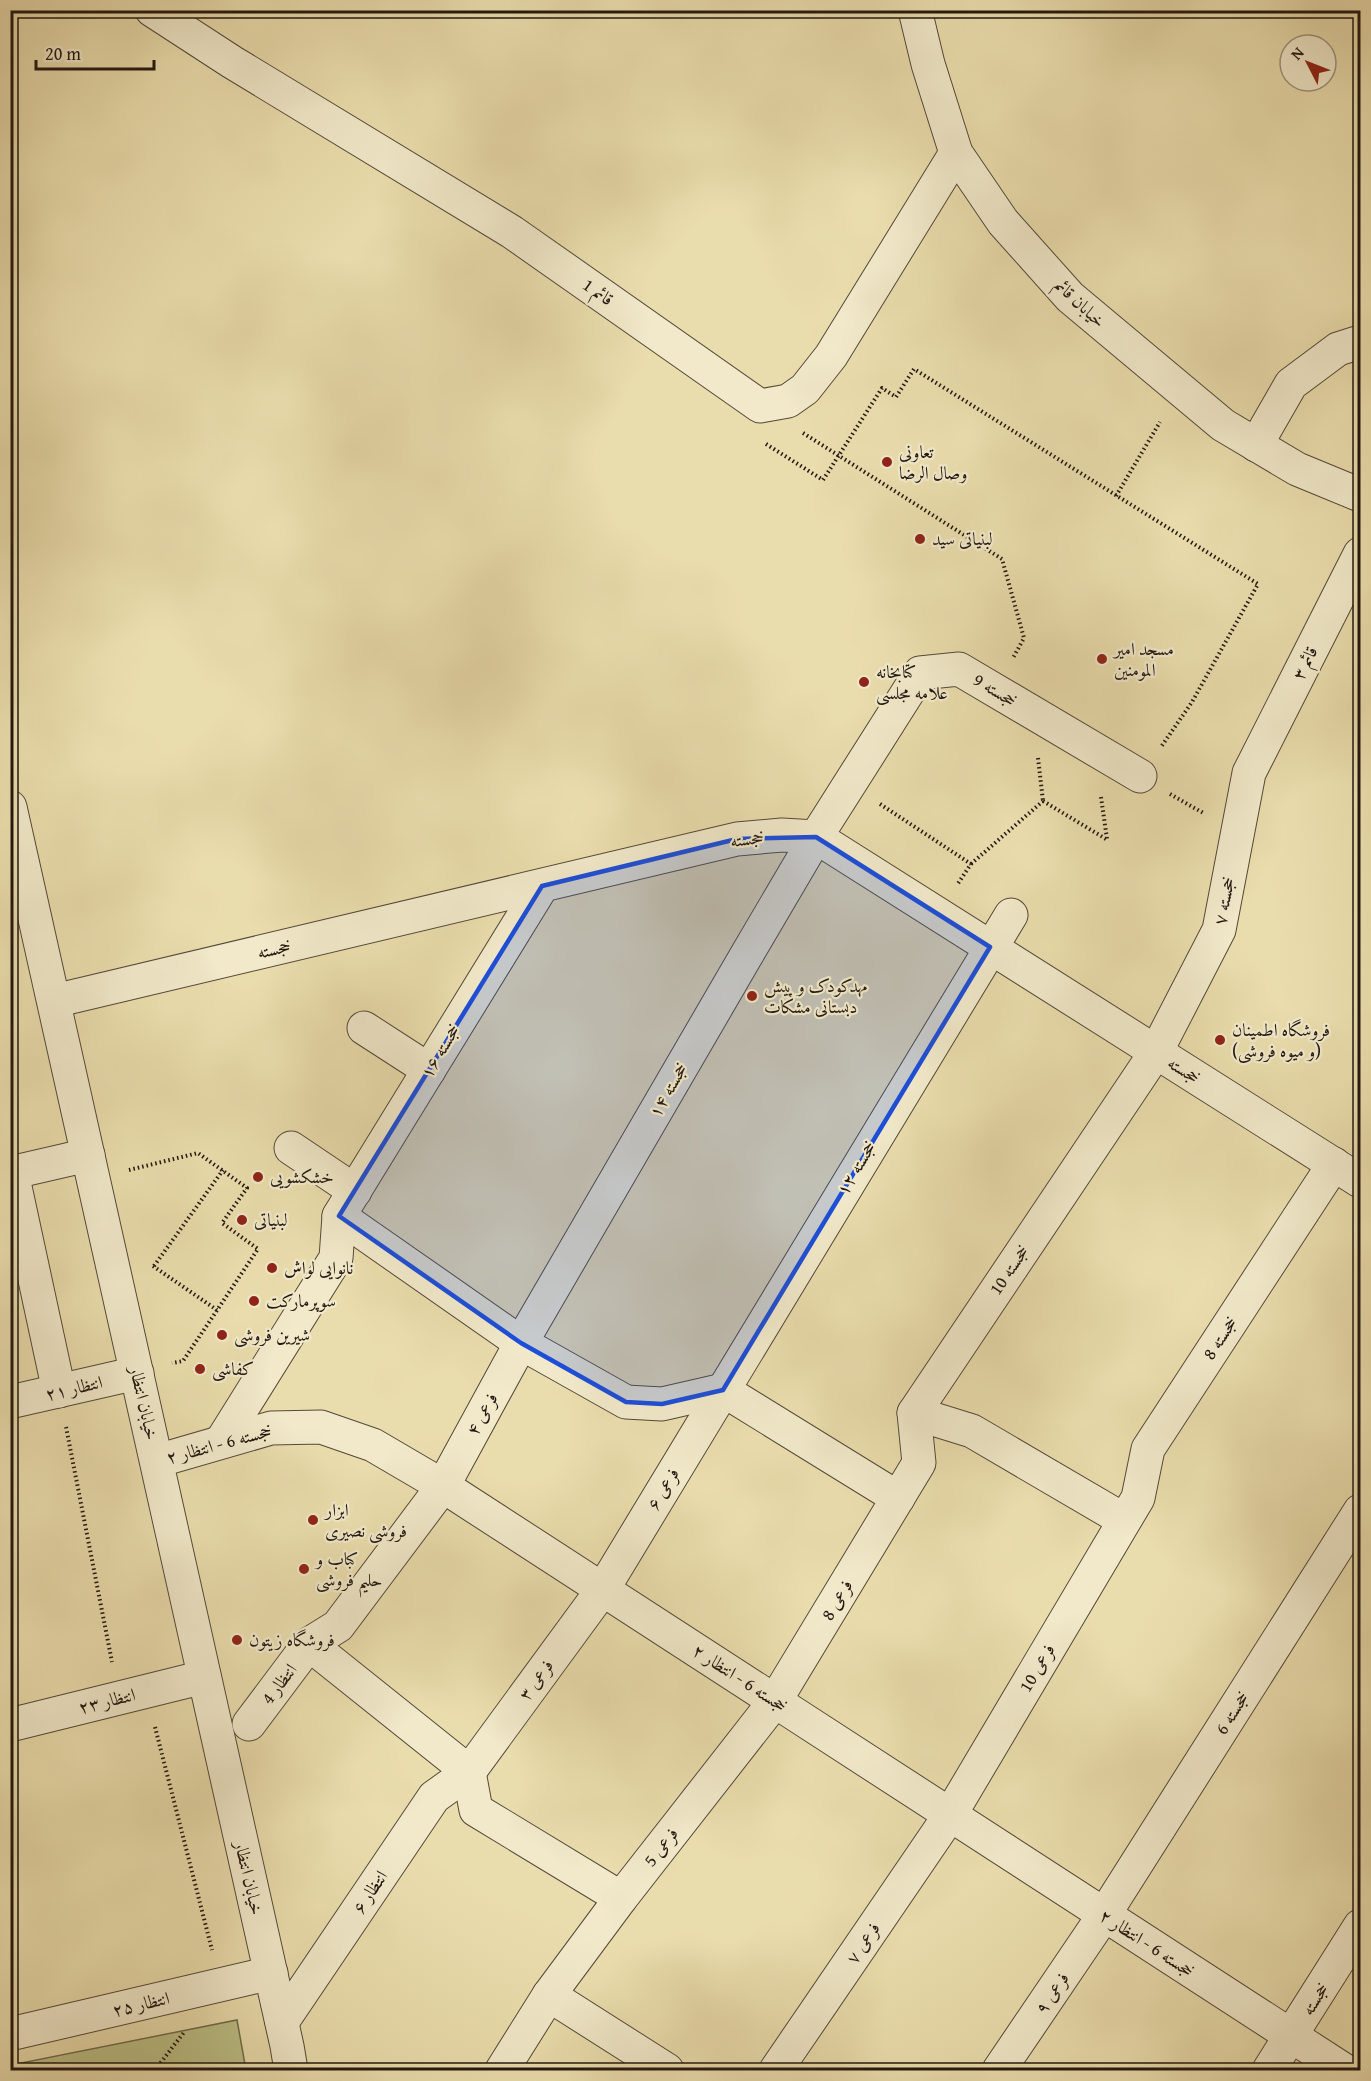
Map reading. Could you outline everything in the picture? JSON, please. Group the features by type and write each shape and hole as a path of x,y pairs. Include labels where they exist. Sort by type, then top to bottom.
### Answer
{"street":[{"name":"قائم 1","path":"152,10 231,62 512,232 760,406"},
{"name":"خیابان قائم","path":"915,10 928,64 956,153 1004,222 1070,297 1223,425 1297,469 1360,495"},
{"path":"760,406 788,401 805,389 831,356 956,153"},
{"path":"1256,445 1291,384 1338,349 1360,342"},
{"name":"قائم ۳","path":"1249,773 1360,554"},
{"name":"خجسته 9","path":"816,837 920,673 959,669 1140,776"},
{"name":"خجسته ۷","path":"1156,1052 1219,930 1249,773"},
{"name":"خیابان انتظار","path":"10,807 14,843 54,1001 291,2070"},
{"name":"خجسته","path":"54,1001 737,839 782,835 816,837 1347,1172"},
{"name":"خجسته ۱۴","path":"521,1343 816,837"},
{"name":"خجسته ۱۶","path":"347,1204 542,886"},
{"name":"خجسته ۱۲","path":"723,1390 1011,915"},
{"path":"364,1028 429,1070"},
{"name":"خجسته 10","path":"914,1413 1156,1052"},
{"path":"291,1148 347,1204 521,1343 626,1402 662,1404 723,1390 898,1498 919,1463 914,1413 972,1431 1125,1520"},
{"path":"59,1391 11,1173 91,1167"},
{"name":"خجسته 8","path":"1125,1520 1138,1498 1148,1449 1347,1172"},
{"path":"221,1442 336,1258 347,1204"},
{"name":"فرعی ۴","path":"309,1644 338,1626 443,1485 521,1343"},
{"name":"انتظار ۲۱","path":"10,1402 137,1373"},
{"name":"فرعی ۶","path":"603,1589 723,1390"},
{"name":"خجسته 6 - انتظار ۲","path":"157,1461 271,1428 321,1427 373,1445 443,1485 1344,2070"},
{"name":"فرعی 8","path":"775,1701 898,1498"},
{"name":"خجسته 6","path":"1104,1915 1360,1511"},
{"name":"فرعی 10","path":"950,1815 1125,1520"},
{"name":"فرعی ۳","path":"469,1772 603,1589"},
{"path":"309,1644 469,1772 476,1810 621,1898"},
{"name":"انتظار 4","path":"249,1724 309,1644"},
{"name":"انتظار ۲۳","path":"10,1725 204,1677"},
{"name":"فرعی 5","path":"502,2070 549,1995 621,1898 775,1701"},
{"name":"انتظار ۶","path":"282,2022 434,1797 469,1772"},
{"name":"فرعی ۷","path":"776,2070 950,1815"},
{"name":"فرعی ۹","path":"999,2070 1104,1915"},
{"name":"خجسته","path":"1269,2070 1360,1926"},
{"name":"انتظار ۲۵","path":"10,2034 271,1973"},
{"path":"549,1995 667,2070"}],"path":[{"path":"760,406 753,435 823,480 882,388 896,397 914,369 1258,584 1192,702 1140,776 1237,833"},
{"path":"1116,496 1179,389"},
{"path":"805,434 1002,558 1024,638 994,690"},
{"path":"849,783 970,864"},
{"path":"938,915 970,864 1042,801 1107,839"},
{"path":"91,1167 198,1153 247,1188 222,1223 258,1249 183,1361 137,1373"},
{"path":"217,1310 154,1266 223,1170"},
{"path":"59,1391 132,1694 221,1985 155,2070"}],"highlighted area":[{"path":"816,837 990,947 723,1390 662,1404 626,1402 521,1343 339,1216 542,886 737,839"}],"green space":[{"path":"237,2020 246,2070 11,2070 11,2065"}],"place":[{"name":"تعاونی وصال الرضا","path":"887,462"},
{"name":"لبنیاتی سید","path":"920,539"},
{"name":"مسجد امیر المومنین","path":"1102,659"},
{"name":"کتابخانه علامه مجلسی","path":"864,682"},
{"name":"مهدکودک و پیش دبستانی مشکات","path":"752,996"},
{"name":"فروشگاه اطمینان (و میوه فروشی)","path":"1220,1040"},
{"name":"خشکشویی","path":"258,1177"},
{"name":"لبنیاتی","path":"242,1220"},
{"name":"نانوایی لواش","path":"272,1268"},
{"name":"سوپرمارکت","path":"254,1301"},
{"name":"شیرین فروشی","path":"222,1335"},
{"name":"کفاشی","path":"200,1369"},
{"name":"ابزار فروشی نصیری","path":"313,1520"},
{"name":"کباب و حلیم فروشی","path":"304,1569"},
{"name":"فروشگاه زیتون","path":"237,1640"}]}
